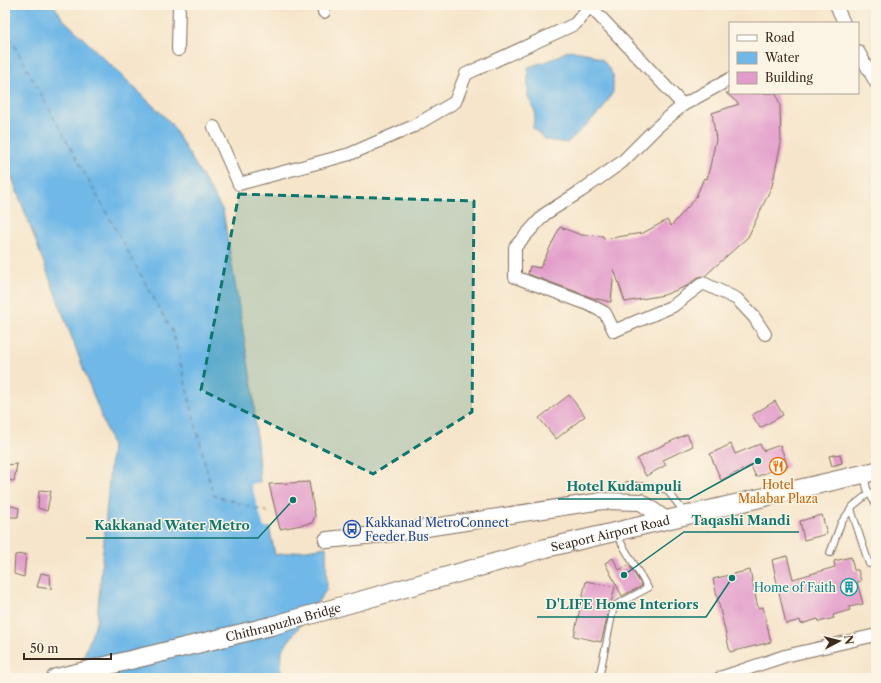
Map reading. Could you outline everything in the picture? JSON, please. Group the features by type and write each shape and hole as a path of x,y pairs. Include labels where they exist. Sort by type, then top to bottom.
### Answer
{"main road":[{"name":"Seaport Airport Road","path":"508,559 546,548 870,472"},
{"name":"Chithrapuzha Bridge","path":"56,678 271,626 508,559"}],"street":[{"path":"178,50 179,5"},
{"path":"836,5 839,21"},
{"path":"214,127 239,184 350,154 414,126 455,102 466,74 575,24 590,6 683,105"},
{"path":"859,53 876,83"},
{"path":"729,80 683,105 656,128 622,162 545,214 515,247 515,278 590,305 605,314 614,331 673,306 703,283 737,299 754,317 765,334"},
{"path":"327,540 394,533 602,501 641,502 666,520"},
{"path":"720,678 785,656 876,635"}],"lane":[{"path":"870,472 869,493 876,505"},
{"path":"628,485 666,489 687,515"},
{"path":"830,553 841,523 851,509 869,493"},
{"path":"851,509 869,564"},
{"path":"599,678 614,606 648,588 614,532"}],"highlighted area":[{"path":"239,194 474,201 472,412 373,474 201,390"}],"water":[{"path":"5,5 54,5 62,18 170,122 223,211 253,391 260,482 275,555 326,547 327,589 282,650 281,678 76,678 97,620 112,445 5,159"},
{"path":"570,50 590,54 603,60 613,75 613,92 602,110 567,143 546,140 533,128 535,111 528,97 528,67 548,61"}],"pier":[{"path":"262,482 271,527 264,528 251,484"}],"building":[{"path":"726,93 776,94 780,106 781,143 772,186 748,237 705,276 698,277 687,286 664,295 625,302 614,269 611,302 593,298 528,274 530,266 540,268 560,227 581,235 603,236 604,239 643,233 667,220 671,226 695,199 704,178 707,179 716,140 712,113 739,104"},
{"path":"569,395 585,416 556,439 539,418"},
{"path":"775,401 783,415 760,428 752,415"},
{"path":"687,434 693,446 663,460 666,465 646,476 637,459"},
{"path":"731,444 735,454 760,444 763,451 780,445 788,467 774,472 773,470 756,477 751,466 721,480 710,454"},
{"path":"840,454 842,463 832,466 829,456"},
{"path":"17,464 14,481 5,480 5,465"},
{"path":"309,482 315,516 312,523 280,529 269,484"},
{"path":"39,490 51,491 47,511 38,508"},
{"path":"8,505 19,508 18,517 8,517"},
{"path":"822,515 827,534 804,540 800,521"},
{"path":"26,554 24,577 14,574 15,555"},
{"name":"Home of Faith","path":"787,556 793,579 835,567 834,561 851,557 854,570 858,570 861,581 857,582 863,604 849,607 850,610 833,615 834,618 819,622 818,619 801,624 800,620 786,624 772,560"},
{"path":"613,558 619,570 629,565 642,586 622,596 605,563"},
{"path":"750,570 758,608 763,607 771,642 730,652 713,579"},
{"path":"41,573 50,575 51,589 37,587"},
{"path":"586,581 615,587 601,642 574,636"}],"ferry route":[{"path":"5,29 173,333 213,495 268,512"}],"place":[{"name":"Hotel Kudampuli","path":"758,461"},
{"name":"Hotel Malabar Plaza","path":"778,466"},
{"name":"Kakkanad Water Metro","path":"293,500"},
{"name":"Kakkanad MetroConnect Feeder Bus","path":"352,529"},
{"name":"Taqashi Mandi","path":"624,575"},
{"name":"D'LIFE Home Interiors","path":"732,578"},
{"name":"Home of Faith","path":"849,587"}]}
